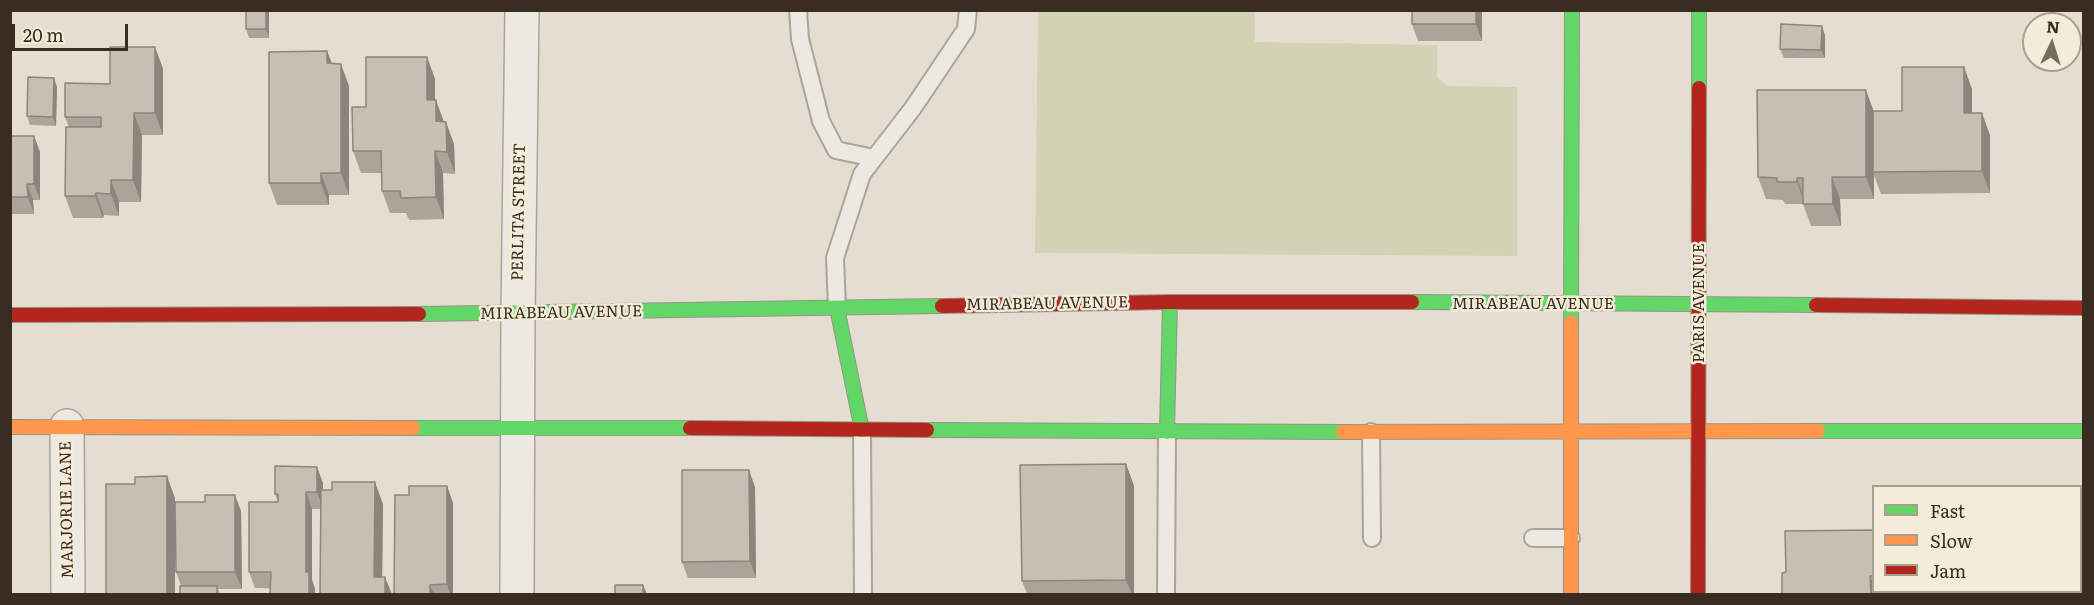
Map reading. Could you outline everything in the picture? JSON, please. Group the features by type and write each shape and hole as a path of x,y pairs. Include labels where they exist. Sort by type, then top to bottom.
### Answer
{"street":[{"name":"PERLITA STREET","path":"517,594 522,10"},
{"path":"1572,10 1572,594"},
{"name":"PARIS AVENUE","path":"1698,594 1700,10"},
{"name":"MIRABEAU AVENUE","path":"10,315 518,314 1170,302 1699,303 2084,308"},
{"path":"1167,432 1170,302"},
{"path":"837,308 862,429"},
{"name":"MARJORIE LANE","path":"67,426 68,594"},
{"path":"10,427 518,427 1167,432 2084,430"}],"lane":[{"path":"798,10 801,39 821,121 836,150 874,158"},
{"path":"837,308 835,258 862,174 913,108 966,28 968,10"},
{"path":"862,429 863,594"},
{"path":"1166,594 1167,432"},
{"path":"1371,432 1372,538"},
{"path":"1533,538 1572,538"}],"green space":[{"path":"1038,11 1255,11 1255,42 1437,45 1437,77 1447,86 1517,87 1517,256 1035,253"}],"building":[{"path":"246,10 266,10 266,29 246,29"},
{"path":"1412,10 1476,10 1476,24 1412,24"},
{"path":"1781,24 1822,26 1821,50 1780,49"},
{"path":"110,47 155,47 155,113 134,113 133,180 111,180 111,194 65,196 66,127 101,127 101,117 65,117 65,83 110,84"},
{"path":"327,51 327,63 341,64 341,173 321,173 321,183 269,183 269,52"},
{"path":"366,57 427,57 427,100 436,100 436,121 446,122 447,152 435,151 436,197 401,198 400,191 382,191 381,151 353,151 352,107 366,107"},
{"path":"1902,67 1964,67 1964,113 1982,113 1982,171 1873,172 1873,111 1902,111"},
{"path":"28,77 54,78 53,117 27,116"},
{"path":"1757,90 1866,90 1866,177 1832,177 1833,204 1803,204 1803,178 1797,178 1797,182 1777,182 1777,178 1758,177"},
{"path":"10,136 34,136 34,184 27,184 28,197 10,197"},
{"path":"1126,464 1126,580 1022,581 1020,465"},
{"path":"275,466 317,467 317,492 306,492 306,572 309,572 309,594 270,594 271,572 249,572 249,502 278,502 278,494 275,494"},
{"path":"682,470 749,470 750,561 682,562"},
{"path":"167,476 167,594 106,594 106,484 135,484 135,477"},
{"path":"332,482 375,482 374,577 385,577 385,594 320,594 321,490 332,490"},
{"path":"409,486 447,486 447,584 430,585 430,594 394,594 395,495 409,495"},
{"path":"205,495 235,495 235,572 176,572 175,502 205,502"},
{"path":"1872,530 1871,594 1782,594 1782,573 1786,572 1785,531"},
{"path":"615,585 643,585 643,594 615,594"},
{"path":"180,586 217,586 217,594 180,594"},
{"path":"1946,593 2041,593 2041,594"}],"traffic: fast":[{"path":"1571,322 1572,10"},
{"path":"1699,10 1699,88"},
{"path":"1167,432 1170,302"},
{"path":"1412,302 1816,305"},
{"path":"419,314 942,306"},
{"path":"837,308 862,430"},
{"path":"413,428 690,428"},
{"path":"927,430 1343,432"},
{"path":"1818,431 2084,431"}],"traffic: slow":[{"path":"1571,322 1571,594"},
{"path":"10,427 413,428"},
{"path":"1343,432 1818,431"}],"traffic: jam":[{"path":"1698,594 1699,88"},
{"path":"942,306 1170,302 1412,302"},
{"path":"1816,305 2084,308"},
{"path":"10,315 419,314"},
{"path":"690,428 927,430"}]}
